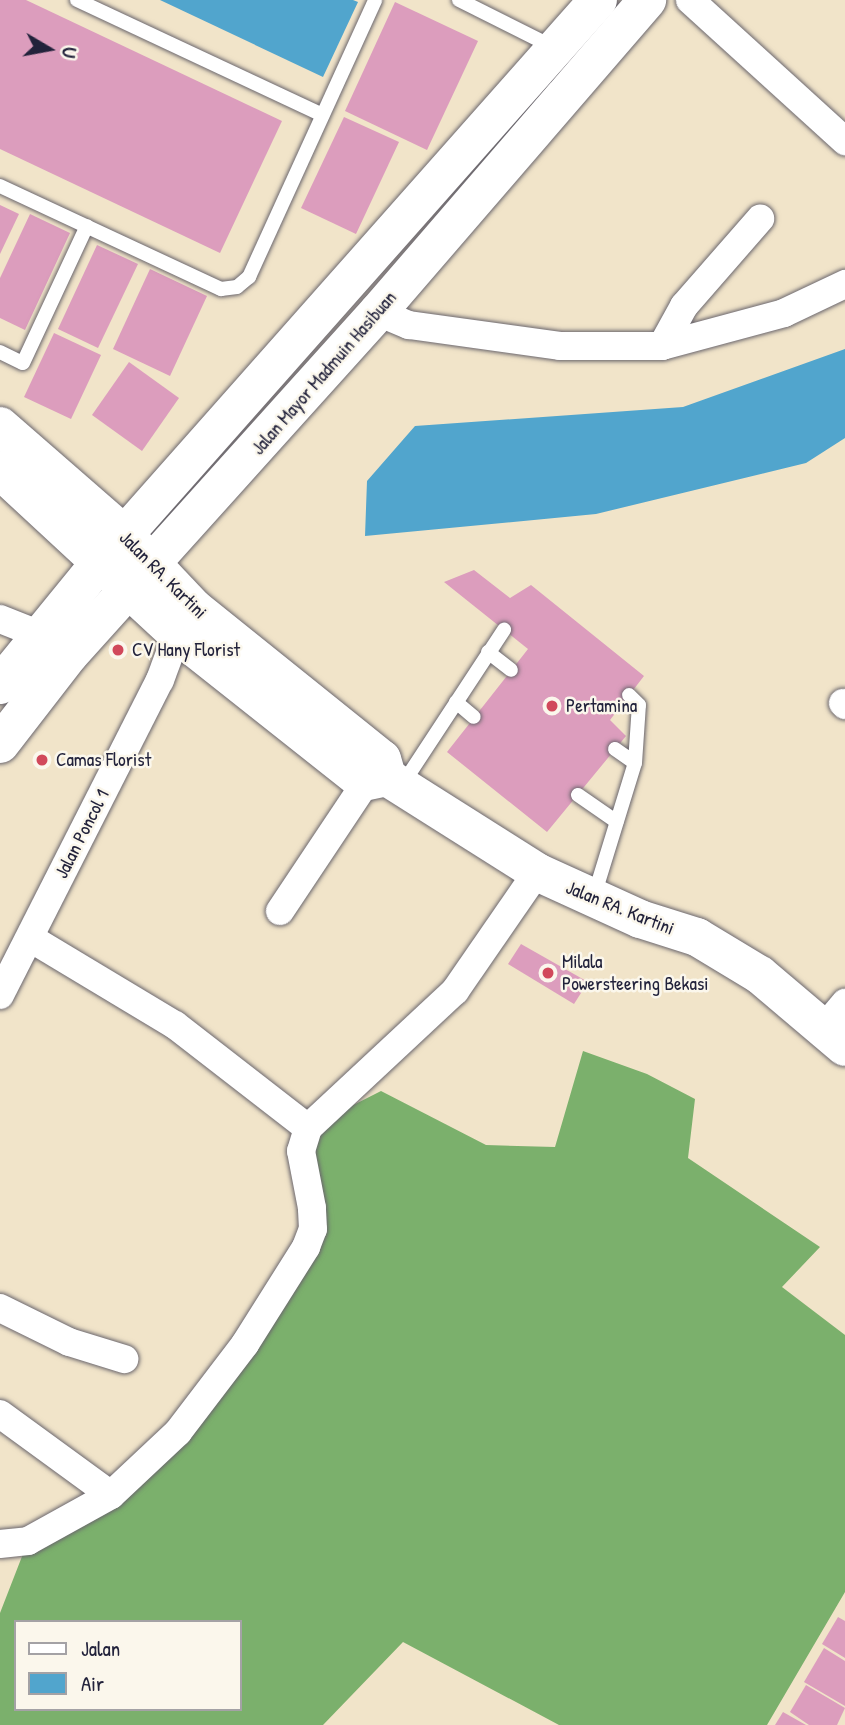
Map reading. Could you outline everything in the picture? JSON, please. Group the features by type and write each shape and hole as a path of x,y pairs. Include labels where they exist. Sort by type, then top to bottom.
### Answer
{"main road":[{"path":"0,685 38,634 113,548 598,0"},
{"name":"Jalan Mayor Madmuin Hasibuan","path":"0,744 69,655 378,312 647,0"},
{"name":"Jalan RA. Kartini","path":"0,426 142,577 177,634 383,776 537,872 640,919 697,937 838,1026"},
{"name":"Jalan RA. Kartini","path":"0,470 113,548"},
{"name":"Jalan RA. Kartini","path":"142,577 194,608 383,776"}],"street":[{"path":"690,0 845,141"},
{"path":"662,346 684,306 760,219"},
{"path":"378,312 409,325 560,346 662,346 783,313 845,284"},
{"path":"0,619 38,634"},
{"name":"Jalan Poncol 1","path":"0,995 160,680 177,634"},
{"path":"280,911 383,776"},
{"path":"0,1544 28,1541 111,1495 178,1432 245,1344 306,1247 313,1229 312,1208 301,1151 308,1128 455,991 537,872"},
{"path":"30,938 176,1025 308,1128"},
{"path":"0,1308 69,1342 124,1359"},
{"path":"0,1414 111,1495"}],"lane":[{"path":"77,0 322,116"},
{"path":"0,186 221,289 237,287 249,277 375,0"},
{"path":"459,0 556,49"},
{"path":"0,352 23,363 87,226"},
{"path":"383,776 456,702 504,630"},
{"path":"488,653 511,670"},
{"path":"593,899 635,762 639,705 629,695"},
{"path":"456,702 474,717"},
{"path":"615,749 635,762"},
{"path":"578,795 617,821"}],"green space":[{"path":"583,1051 647,1074 695,1099 688,1158 820,1247 782,1287 845,1335 845,1592 767,1725 559,1725 403,1642 323,1725 0,1725 0,1613 28,1541 111,1495 306,1247 308,1128 381,1091 486,1145 555,1147"}],"water":[{"path":"160,0 353,0 358,2 323,77"},
{"path":"845,349 845,438 806,463 596,514 365,536 367,481 415,426 683,407"}],"building":[{"path":"0,0 26,0 282,121 220,253 0,149"},
{"path":"395,2 478,41 427,150 345,111"},
{"path":"344,117 399,142 356,234 301,208"},
{"path":"0,205 19,214 0,254"},
{"path":"30,214 70,233 25,330 0,318 0,278"},
{"path":"97,245 138,264 98,348 58,329"},
{"path":"150,269 207,296 170,376 113,349"},
{"path":"54,333 101,355 71,419 24,397"},
{"path":"129,362 179,398 142,451 92,415"},
{"name":"Pertamina","path":"474,570 510,598 531,585 644,676 610,720 626,736 547,832 447,752 528,649 444,582"},
{"name":"Milala Powersteering Bekasi","path":"521,944 588,982 574,1004 508,964"},
{"path":"838,1617 845,1621 845,1658 822,1644"},
{"path":"824,1648 845,1661 845,1706 804,1682"},
{"path":"806,1685 845,1708 837,1725 809,1725 790,1712"},
{"path":"783,1712 806,1725 775,1725"}],"place":[{"name":"CV Hany Florist","path":"118,650"},
{"name":"Pertamina","path":"552,706"},
{"name":"Camas Florist","path":"42,760"},
{"name":"Milala Powersteering Bekasi","path":"548,973"}]}
